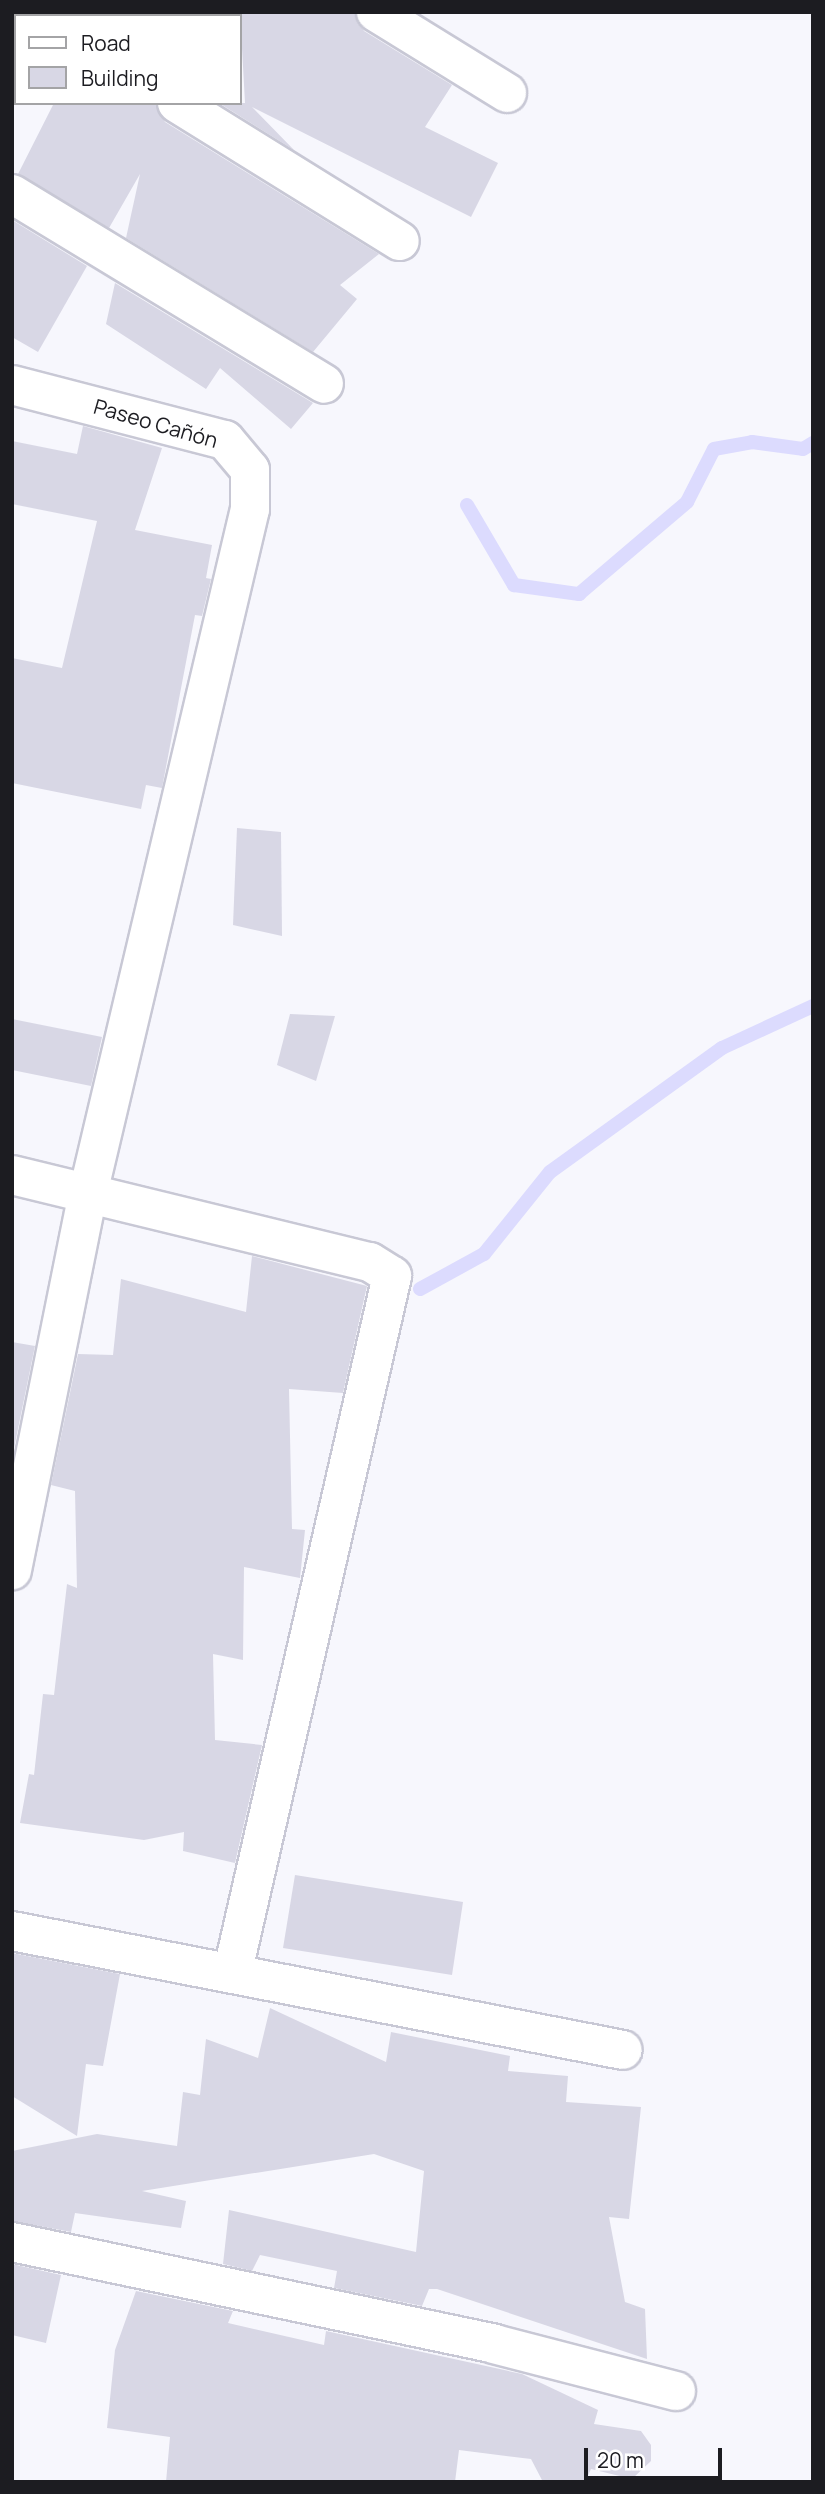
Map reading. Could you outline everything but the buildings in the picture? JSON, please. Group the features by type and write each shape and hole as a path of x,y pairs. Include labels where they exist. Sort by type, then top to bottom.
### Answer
{"street":[{"path":"376,12 507,93"},
{"path":"180,105 400,241"},
{"path":"12,194 324,384"},
{"name":"Paseo Cañón","path":"12,385 225,440 250,470 250,509 88,1193 12,1570"},
{"path":"12,1175 370,1262 392,1276 233,1970"},
{"path":"12,1931 233,1970 623,2050"},
{"path":"12,2242 494,2344 676,2391"}],"waterway":[{"path":"467,505 514,585 579,594 687,502 714,449 752,442 803,449 813,443"},
{"path":"420,1289 484,1254 550,1172 722,1048 813,1006"}]}
